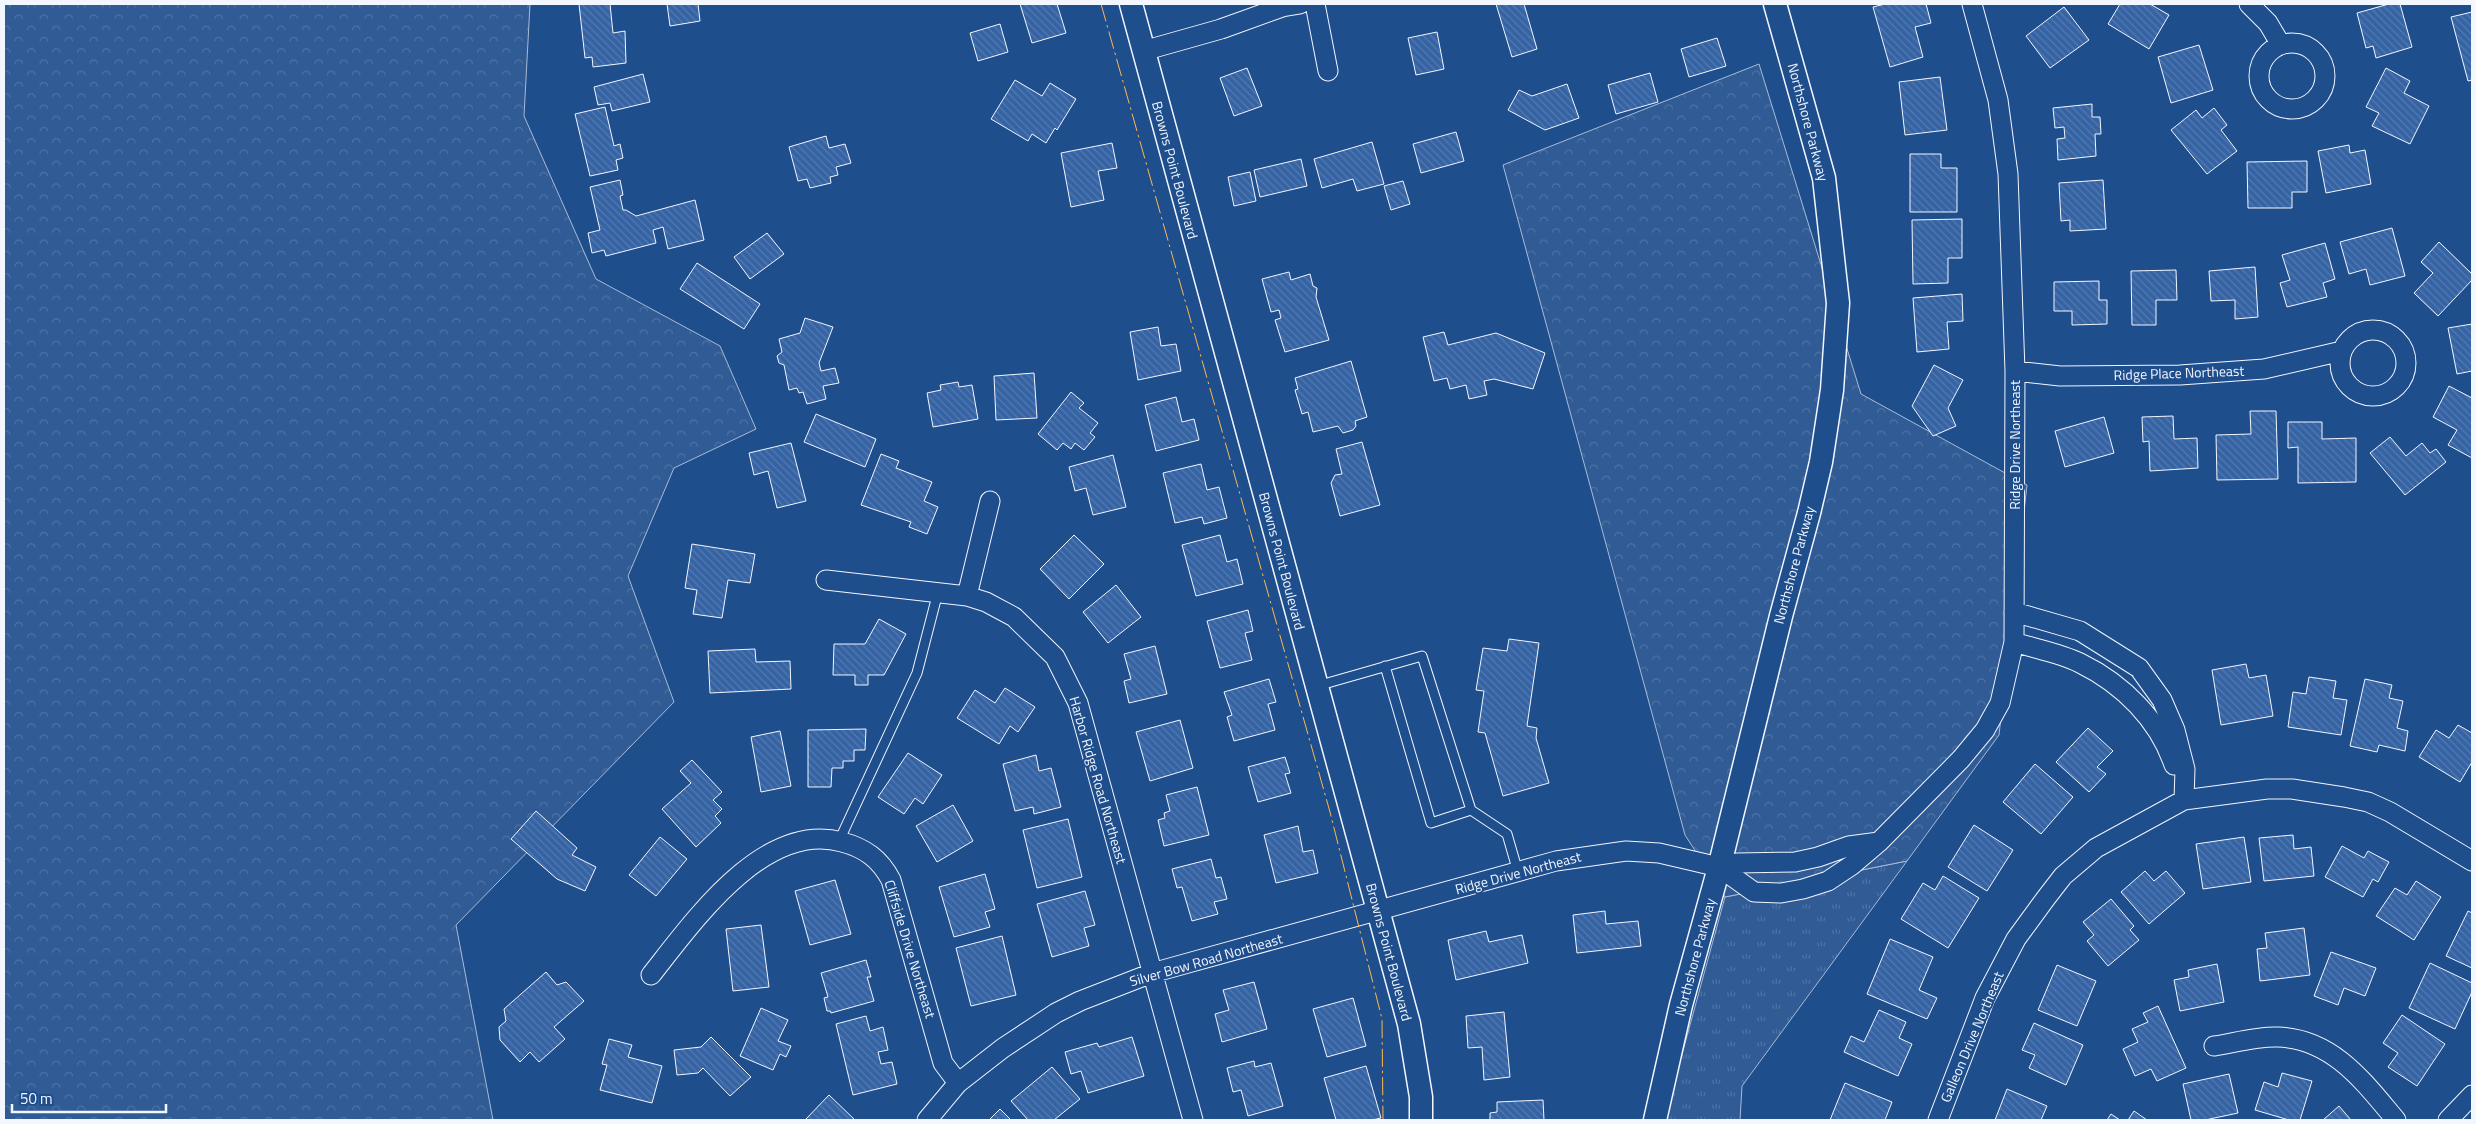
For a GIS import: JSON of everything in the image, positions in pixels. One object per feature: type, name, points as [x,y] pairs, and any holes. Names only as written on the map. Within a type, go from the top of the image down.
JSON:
[{"type":"street","name":"Browns Point Boulevard","points":[[1130,4],[1409,1024],[1421,1097],[1421,1120]]},
{"type":"street","points":[[1143,51],[1221,29],[1282,7],[1300,4]]},
{"type":"street","points":[[1315,4],[1328,71]]},
{"type":"street","name":"Northshore Parkway","points":[[1655,1120],[1682,1005],[1719,867],[1821,462],[1832,390],[1838,313],[1824,178],[1775,4]]},
{"type":"street","name":"Ridge Drive Northeast","points":[[1378,912],[1564,860],[1626,851],[1659,853],[1719,867],[1754,892],[1781,893],[1803,889],[1828,881],[1852,866],[1879,842],[1961,759],[1985,730],[2000,704],[2014,642],[2015,371],[2008,174],[1998,100],[1972,4]]},
{"type":"street","points":[[2249,4],[2268,22],[2280,45]]},
{"type":"street","name":"Ridge Place Northeast","points":[[2015,371],[2060,376],[2180,376],[2264,369],[2342,351]]},
{"type":"street","points":[[967,596],[990,501]]},
{"type":"street","name":"Harbor Ridge Road Northeast","points":[[826,580],[967,596],[1014,616],[1055,657],[1078,702],[1193,1120]]},
{"type":"street","points":[[2014,612],[2080,631],[2139,668],[2162,700],[2175,730],[2185,769],[2184,800]]},
{"type":"street","points":[[2014,642],[2079,663],[2108,679],[2141,708],[2168,747],[2184,800]]},
{"type":"street","points":[[2184,800],[2267,789],[2292,789],[2368,802],[2390,812],[2472,861]]},
{"type":"street","name":"Galleon Drive Northeast","points":[[1938,1120],[1985,998],[2016,939],[2046,898],[2063,876],[2096,848],[2184,800]]},
{"type":"street","name":"Cliffside Drive Northeast","points":[[651,975],[707,906],[754,862],[770,852],[815,837],[839,841],[864,850],[874,857],[883,866],[891,880],[943,1063],[958,1083]]},
{"type":"street","name":"Ridge Drive Northeast","points":[[1719,867],[1737,863],[1795,862],[1818,857],[1849,846],[1879,842]]},
{"type":"street","name":"Silver Bow Road Northeast","points":[[926,1120],[958,1083],[1003,1048],[1056,1013],[1080,1001],[1152,973],[1378,912]]},
{"type":"street","points":[[2214,1046],[2276,1037],[2311,1043],[2341,1060],[2396,1120]]},
{"type":"street","points":[[2448,1120],[2472,1095]]},
{"type":"lane","points":[[839,841],[917,674],[938,592]]},
{"type":"lane","points":[[1316,686],[1422,656],[1471,810],[1508,834],[1518,872]]},
{"type":"lane","points":[[1385,666],[1432,823],[1471,810]]},
{"type":"green space","points":[[4,4],[530,4],[524,116],[596,279],[720,346],[756,429],[674,468],[628,576],[674,702],[456,925],[493,1120],[4,1120]]},
{"type":"green space","points":[[1759,64],[1861,394],[2027,485],[1999,735],[1907,861],[1725,897],[1685,835],[1503,165]]},
{"type":"green space","points":[[1907,861],[1742,1086],[1740,1120],[1664,1120],[1725,897]]},
{"type":"building","points":[[579,4],[610,4],[613,33],[625,31],[626,63],[593,67],[592,57],[585,58]]},
{"type":"building","points":[[667,4],[698,4],[700,21],[670,26]]},
{"type":"building","points":[[1020,4],[1057,4],[1066,33],[1032,43]]},
{"type":"building","points":[[1496,4],[1524,4],[1537,49],[1512,57]]},
{"type":"building","points":[[1885,4],[1926,4],[1931,23],[1915,27],[1923,57],[1890,67],[1873,7]]},
{"type":"building","points":[[2120,4],[2150,4],[2169,15],[2149,49],[2108,24]]},
{"type":"building","points":[[2389,4],[2400,4],[2412,47],[2376,58],[2373,46],[2366,48],[2357,13]]},
{"type":"building","points":[[2064,7],[2089,40],[2050,68],[2026,36]]},
{"type":"building","points":[[2472,12],[2472,80],[2468,81],[2451,17]]},
{"type":"building","points":[[1000,24],[1008,52],[978,61],[970,33]]},
{"type":"building","points":[[1437,32],[1444,69],[1416,75],[1408,38]]},
{"type":"building","points":[[1717,38],[1726,66],[1689,77],[1681,49]]},
{"type":"building","points":[[2199,45],[2213,90],[2171,103],[2158,57]]},
{"type":"building","points":[[1247,68],[1262,106],[1234,116],[1220,78]]},
{"type":"building","points":[[2386,68],[2410,81],[2404,93],[2429,106],[2410,144],[2372,126],[2379,113],[2366,107]]},
{"type":"building","points":[[1650,73],[1658,102],[1616,114],[1608,85]]},
{"type":"building","points":[[643,74],[650,102],[612,111],[610,103],[598,105],[594,87]]},
{"type":"building","points":[[1940,77],[1947,130],[1905,135],[1899,82]]},
{"type":"building","points":[[1015,80],[1042,96],[1050,83],[1076,99],[1057,130],[1055,128],[1046,143],[1032,134],[1028,141],[991,119]]},
{"type":"building","points":[[1567,84],[1579,118],[1545,130],[1508,110],[1519,90],[1532,96]]},
{"type":"building","points":[[2092,104],[2092,117],[2100,117],[2101,134],[2095,134],[2096,156],[2058,160],[2057,139],[2065,138],[2064,127],[2055,128],[2053,108]]},
{"type":"building","points":[[605,107],[614,146],[620,144],[623,158],[616,160],[618,170],[590,176],[575,114]]},
{"type":"building","points":[[2214,108],[2227,125],[2221,130],[2237,151],[2207,174],[2171,130],[2196,110],[2202,118]]},
{"type":"building","points":[[1456,132],[1464,161],[1421,173],[1413,144]]},
{"type":"building","points":[[826,136],[829,148],[845,144],[851,163],[836,167],[838,175],[830,177],[831,183],[810,188],[807,179],[798,181],[789,147]]},
{"type":"building","points":[[1372,142],[1384,184],[1357,191],[1353,179],[1322,188],[1314,159]]},
{"type":"building","points":[[1112,143],[1117,168],[1098,171],[1104,200],[1071,207],[1061,153]]},
{"type":"building","points":[[2349,145],[2350,153],[2365,150],[2371,184],[2326,193],[2318,151]]},
{"type":"building","points":[[1910,154],[1941,154],[1941,168],[1957,168],[1957,212],[1910,212]]},
{"type":"building","points":[[1301,159],[1307,186],[1260,197],[1254,170]]},
{"type":"building","points":[[2307,161],[2307,192],[2292,192],[2292,208],[2248,208],[2247,162]]},
{"type":"building","points":[[1250,172],[1256,201],[1234,206],[1228,177]]},
{"type":"building","points":[[620,180],[623,195],[620,196],[623,210],[636,216],[695,200],[704,240],[668,249],[663,227],[653,230],[656,243],[606,256],[604,250],[592,253],[588,233],[600,230],[590,187]]},
{"type":"building","points":[[2103,180],[2106,229],[2070,231],[2070,220],[2061,221],[2059,183]]},
{"type":"building","points":[[1403,181],[1410,204],[1391,210],[1384,186]]},
{"type":"building","points":[[1962,219],[1962,258],[1948,258],[1948,283],[1913,284],[1912,220]]},
{"type":"building","points":[[2392,228],[2405,276],[2370,285],[2366,269],[2349,274],[2340,242]]},
{"type":"building","points":[[767,233],[784,254],[750,279],[734,257]]},
{"type":"building","points":[[2439,242],[2472,274],[2472,280],[2438,316],[2414,293],[2433,273],[2421,262]]},
{"type":"building","points":[[2325,243],[2335,279],[2323,283],[2327,297],[2287,307],[2280,283],[2290,280],[2282,255]]},
{"type":"building","points":[[697,263],[760,304],[744,329],[680,289]]},
{"type":"building","points":[[2255,267],[2258,317],[2235,319],[2235,300],[2211,301],[2209,271]]},
{"type":"building","points":[[2176,270],[2177,300],[2156,300],[2156,325],[2132,325],[2131,271]]},
{"type":"building","points":[[1289,272],[1291,280],[1310,274],[1313,286],[1317,288],[1316,297],[1329,340],[1285,352],[1275,320],[1281,318],[1279,310],[1271,312],[1262,279]]},
{"type":"building","points":[[2099,281],[2099,300],[2107,300],[2107,324],[2072,325],[2072,311],[2054,311],[2054,282]]},
{"type":"building","points":[[1962,294],[1963,321],[1947,322],[1949,349],[1917,352],[1913,298]]},
{"type":"building","points":[[805,318],[833,327],[819,363],[821,371],[835,368],[839,383],[823,386],[826,399],[807,404],[803,392],[799,393],[797,388],[789,390],[784,365],[779,363],[777,356],[782,352],[779,339],[800,333]]},
{"type":"building","points":[[2472,324],[2472,371],[2457,374],[2448,328]]},
{"type":"building","points":[[1158,327],[1161,346],[1176,344],[1181,371],[1138,380],[1130,332]]},
{"type":"building","points":[[1444,332],[1448,345],[1496,333],[1545,353],[1533,389],[1494,379],[1484,381],[1487,395],[1469,399],[1466,385],[1450,389],[1447,378],[1434,381],[1423,337]]},
{"type":"building","points":[[1351,361],[1367,417],[1355,421],[1356,426],[1353,430],[1343,433],[1338,426],[1313,432],[1308,412],[1302,414],[1295,390],[1298,389],[1295,378]]},
{"type":"building","points":[[1934,365],[1963,380],[1948,408],[1956,426],[1933,436],[1912,406]]},
{"type":"building","points":[[1034,373],[1037,418],[996,420],[994,376]]},
{"type":"building","points":[[958,382],[959,387],[972,385],[978,419],[933,427],[927,393],[941,390],[940,385]]},
{"type":"building","points":[[2449,386],[2472,398],[2472,458],[2448,445],[2457,430],[2433,417]]},
{"type":"building","points":[[1071,392],[1084,403],[1079,408],[1098,423],[1090,433],[1095,437],[1084,450],[1075,443],[1071,449],[1063,443],[1057,450],[1038,434]]},
{"type":"building","points":[[1176,397],[1182,422],[1194,419],[1199,440],[1156,451],[1145,405]]},
{"type":"building","points":[[2250,411],[2276,411],[2278,479],[2217,480],[2216,435],[2251,434]]},
{"type":"building","points":[[816,414],[876,439],[865,467],[804,442]]},
{"type":"building","points":[[2173,416],[2174,439],[2197,438],[2198,468],[2150,471],[2149,441],[2143,442],[2142,417]]},
{"type":"building","points":[[2104,417],[2114,453],[2065,467],[2055,431]]},
{"type":"building","points":[[2288,422],[2322,422],[2322,439],[2356,438],[2356,482],[2298,483],[2298,447],[2288,448]]},
{"type":"building","points":[[2390,437],[2406,456],[2422,443],[2430,453],[2436,449],[2446,462],[2405,495],[2370,453]]},
{"type":"building","points":[[1362,442],[1380,505],[1340,516],[1331,483],[1335,475],[1342,474],[1336,449]]},
{"type":"building","points":[[791,443],[806,501],[777,508],[768,471],[754,475],[749,453]]},
{"type":"building","points":[[881,454],[899,461],[896,468],[932,482],[924,501],[938,507],[927,534],[909,527],[911,522],[861,505]]},
{"type":"building","points":[[1113,455],[1126,507],[1093,515],[1086,488],[1075,491],[1069,467]]},
{"type":"building","points":[[1201,464],[1207,490],[1219,487],[1227,518],[1204,524],[1202,517],[1175,523],[1163,473]]},
{"type":"building","points":[[1074,535],[1104,564],[1069,599],[1040,569]]},
{"type":"building","points":[[1220,535],[1227,562],[1237,559],[1243,584],[1196,596],[1182,545]]},
{"type":"building","points":[[692,544],[755,554],[750,583],[728,580],[722,618],[693,614],[697,590],[685,588]]},
{"type":"building","points":[[1116,585],[1141,617],[1108,643],[1083,612]]},
{"type":"building","points":[[1248,610],[1253,631],[1245,633],[1252,660],[1220,668],[1207,621]]},
{"type":"building","points":[[879,619],[906,634],[884,675],[868,675],[868,685],[855,685],[855,675],[833,675],[834,644],[865,644]]},
{"type":"building","points":[[1509,639],[1539,643],[1527,726],[1537,728],[1536,738],[1549,783],[1503,796],[1485,733],[1478,732],[1484,691],[1476,690],[1483,648],[1507,651]]},
{"type":"building","points":[[1155,646],[1167,694],[1129,703],[1124,681],[1131,679],[1124,654]]},
{"type":"building","points":[[755,649],[756,662],[790,661],[791,689],[710,693],[708,651]]},
{"type":"building","points":[[2246,664],[2249,678],[2266,675],[2273,716],[2221,725],[2212,670]]},
{"type":"building","points":[[2309,677],[2336,681],[2333,698],[2347,700],[2341,735],[2288,727],[2293,692],[2306,694]]},
{"type":"building","points":[[1269,679],[1276,702],[1268,704],[1275,730],[1234,741],[1227,717],[1232,715],[1224,692]]},
{"type":"building","points":[[2365,679],[2392,685],[2389,698],[2403,701],[2397,728],[2408,731],[2405,751],[2379,745],[2377,752],[2350,746]]},
{"type":"building","points":[[1005,688],[1035,707],[1018,732],[1010,726],[999,744],[957,718],[975,690],[995,703]]},
{"type":"building","points":[[1180,720],[1193,768],[1150,781],[1136,732]]},
{"type":"building","points":[[2458,725],[2472,733],[2472,762],[2460,782],[2419,757],[2436,730],[2449,738]]},
{"type":"building","points":[[2088,728],[2113,751],[2097,767],[2106,774],[2089,792],[2056,762]]},
{"type":"building","points":[[866,729],[865,750],[854,750],[854,761],[843,761],[843,768],[832,768],[831,787],[808,787],[808,730]]},
{"type":"building","points":[[780,731],[791,786],[761,792],[751,737]]},
{"type":"building","points":[[908,753],[942,775],[923,804],[915,798],[904,814],[878,797]]},
{"type":"building","points":[[1036,755],[1039,771],[1051,768],[1061,807],[1034,814],[1033,807],[1015,811],[1003,764]]},
{"type":"building","points":[[1285,757],[1290,773],[1285,774],[1291,793],[1258,802],[1248,767]]},
{"type":"building","points":[[692,760],[722,792],[713,800],[722,809],[715,816],[721,823],[696,847],[662,809],[691,783],[680,771]]},
{"type":"building","points":[[2035,764],[2073,797],[2041,834],[2003,802]]},
{"type":"building","points":[[1197,787],[1209,835],[1164,846],[1158,820],[1165,818],[1164,813],[1170,811],[1166,795]]},
{"type":"building","points":[[953,805],[973,841],[937,862],[916,826]]},
{"type":"building","points":[[536,811],[577,848],[572,855],[596,867],[585,891],[557,879],[511,839]]},
{"type":"building","points":[[1068,819],[1082,877],[1037,888],[1023,830]]},
{"type":"building","points":[[1974,825],[2013,850],[1987,891],[1948,867]]},
{"type":"building","points":[[1298,826],[1303,852],[1313,850],[1318,873],[1276,883],[1264,835]]},
{"type":"building","points":[[2293,835],[2294,849],[2311,847],[2314,876],[2264,881],[2259,838]]},
{"type":"building","points":[[660,837],[687,859],[656,896],[629,875]]},
{"type":"building","points":[[2244,837],[2251,882],[2203,889],[2196,844]]},
{"type":"building","points":[[2342,846],[2364,858],[2368,851],[2389,862],[2378,882],[2373,879],[2363,897],[2325,877]]},
{"type":"building","points":[[1211,859],[1216,878],[1221,877],[1227,899],[1214,902],[1218,914],[1192,921],[1182,887],[1177,888],[1172,869]]},
{"type":"building","points":[[2145,871],[2154,881],[2166,871],[2185,893],[2149,924],[2121,892]]},
{"type":"building","points":[[985,874],[995,909],[985,912],[990,927],[954,937],[939,887]]},
{"type":"building","points":[[1943,876],[1979,898],[1948,948],[1901,919],[1923,883],[1935,890]]},
{"type":"building","points":[[835,880],[851,934],[810,945],[795,891]]},
{"type":"building","points":[[2416,881],[2441,897],[2414,940],[2376,916],[2395,888],[2407,895]]},
{"type":"building","points":[[1085,891],[1095,925],[1084,928],[1089,946],[1052,957],[1037,904]]},
{"type":"building","points":[[2111,899],[2134,926],[2130,930],[2139,940],[2108,966],[2087,941],[2094,935],[2083,922]]},
{"type":"building","points":[[1605,911],[1606,924],[1638,921],[1641,946],[1577,953],[1573,915]]},
{"type":"building","points":[[2468,911],[2472,913],[2472,968],[2446,956]]},
{"type":"building","points":[[761,925],[769,987],[733,991],[726,929]]},
{"type":"building","points":[[2304,928],[2310,975],[2260,981],[2257,949],[2267,948],[2265,933]]},
{"type":"building","points":[[1486,931],[1489,942],[1522,935],[1528,963],[1456,980],[1448,940]]},
{"type":"building","points":[[1002,936],[1016,995],[971,1006],[956,948]]},
{"type":"building","points":[[1890,939],[1933,957],[1919,990],[1937,998],[1927,1019],[1867,994]]},
{"type":"building","points":[[2331,952],[2376,968],[2365,996],[2344,988],[2338,1005],[2314,996]]},
{"type":"building","points":[[866,960],[871,977],[867,977],[874,1001],[831,1013],[827,1011],[824,998],[828,997],[821,973]]},
{"type":"building","points":[[2430,963],[2472,983],[2472,992],[2455,1029],[2409,1008]]},
{"type":"building","points":[[2217,964],[2224,1002],[2180,1011],[2174,980],[2189,977],[2188,970]]},
{"type":"building","points":[[2057,965],[2096,981],[2077,1026],[2038,1010]]},
{"type":"building","points":[[546,972],[557,985],[566,982],[584,1001],[554,1027],[565,1039],[539,1062],[530,1052],[520,1062],[500,1040],[499,1027],[506,1021],[504,1009]]},
{"type":"building","points":[[1254,982],[1267,1029],[1222,1042],[1215,1014],[1229,1010],[1223,990]]},
{"type":"building","points":[[1353,998],[1366,1046],[1327,1057],[1313,1009]]},
{"type":"building","points":[[2158,1006],[2186,1068],[2157,1081],[2151,1069],[2135,1076],[2123,1049],[2138,1042],[2132,1029],[2148,1022],[2143,1013]]},
{"type":"building","points":[[761,1008],[788,1020],[778,1041],[791,1046],[786,1057],[780,1054],[773,1070],[740,1056]]},
{"type":"building","points":[[1879,1010],[1906,1022],[1899,1038],[1912,1044],[1898,1076],[1844,1052],[1851,1036],[1864,1042]]},
{"type":"building","points":[[1504,1012],[1510,1077],[1484,1080],[1482,1047],[1468,1048],[1466,1016]]},
{"type":"building","points":[[2402,1015],[2445,1044],[2417,1086],[2388,1067],[2398,1053],[2383,1043]]},
{"type":"building","points":[[866,1016],[870,1031],[883,1027],[888,1050],[878,1052],[881,1064],[892,1062],[897,1084],[853,1095],[836,1024]]},
{"type":"building","points":[[2034,1023],[2083,1045],[2066,1085],[2029,1068],[2035,1055],[2022,1050]]},
{"type":"building","points":[[711,1037],[751,1077],[730,1096],[703,1068],[698,1073],[677,1075],[674,1050],[701,1047]]},
{"type":"building","points":[[1132,1037],[1144,1076],[1088,1093],[1081,1071],[1071,1074],[1065,1052],[1097,1043],[1099,1047]]},
{"type":"building","points":[[609,1039],[632,1045],[628,1057],[662,1066],[652,1103],[600,1090],[607,1065],[602,1064]]},
{"type":"building","points":[[1254,1061],[1255,1067],[1271,1063],[1283,1106],[1248,1116],[1241,1090],[1233,1092],[1227,1068]]},
{"type":"building","points":[[1366,1066],[1381,1118],[1372,1120],[1336,1120],[1324,1078]]},
{"type":"building","points":[[1052,1067],[1080,1099],[1054,1120],[1028,1120],[1011,1101]]},
{"type":"building","points":[[2282,1073],[2312,1081],[2300,1120],[2289,1120],[2255,1110],[2264,1082],[2278,1087]]},
{"type":"building","points":[[2229,1074],[2238,1113],[2205,1120],[2191,1120],[2183,1084]]},
{"type":"building","points":[[1845,1083],[1892,1102],[1885,1120],[1830,1120]]},
{"type":"building","points":[[2007,1089],[2047,1106],[2041,1120],[1995,1120]]},
{"type":"building","points":[[829,1095],[855,1120],[805,1120]]},
{"type":"building","points":[[1543,1100],[1544,1120],[1490,1120],[1490,1113],[1497,1112],[1497,1102]]},
{"type":"building","points":[[2339,1106],[2351,1120],[2323,1120]]},
{"type":"building","points":[[1000,1109],[1011,1120],[989,1120]]},
{"type":"building","points":[[2134,1111],[2147,1120],[2128,1120]]},
{"type":"building","points":[[2111,1114],[2120,1120],[2107,1120]]},
{"type":"power","points":[[1101,4],[1330,812],[1382,1019],[1383,1120]]}]
